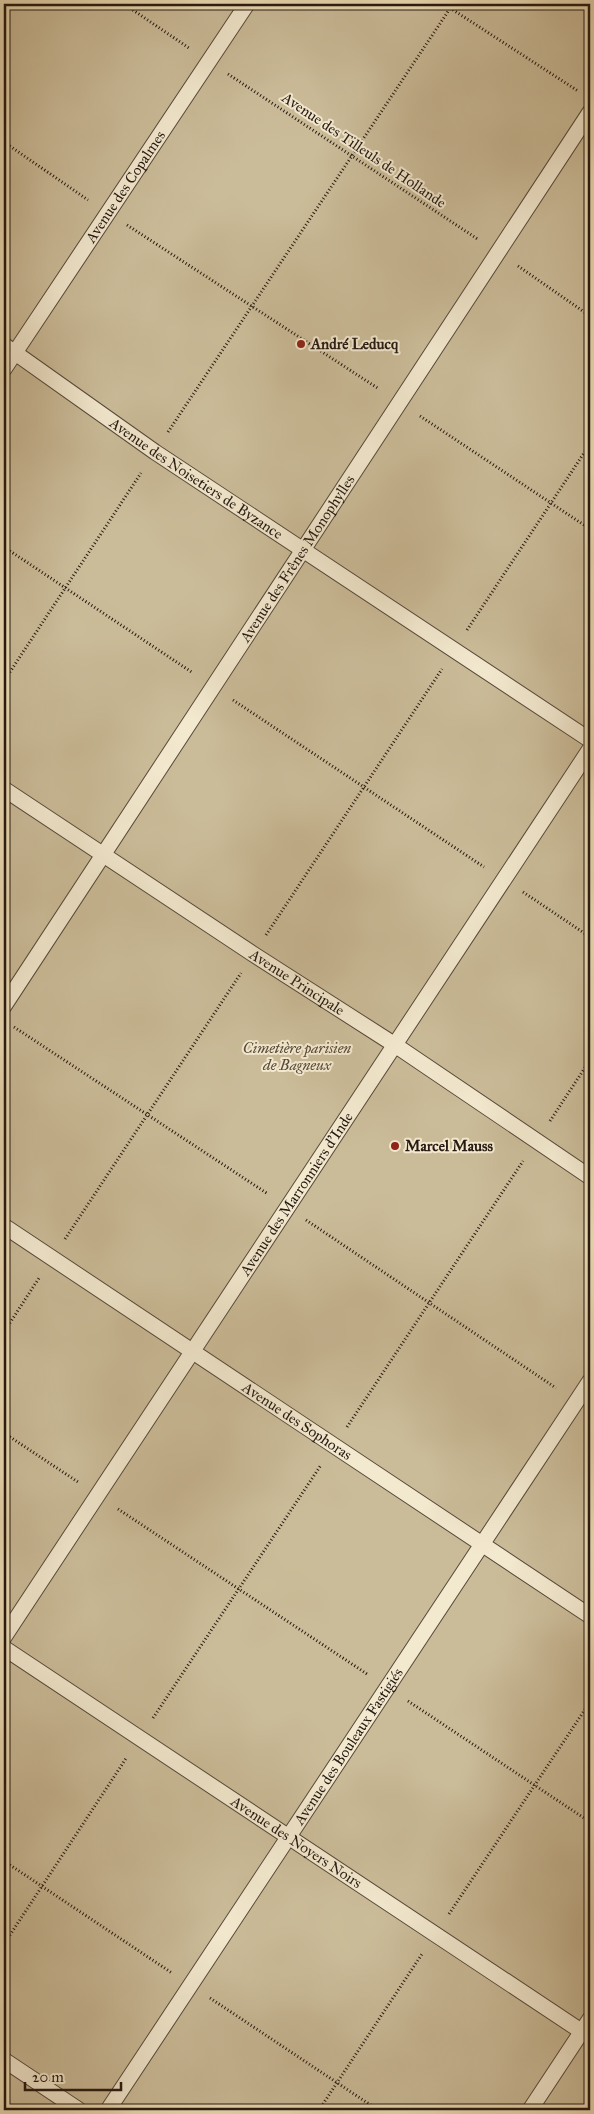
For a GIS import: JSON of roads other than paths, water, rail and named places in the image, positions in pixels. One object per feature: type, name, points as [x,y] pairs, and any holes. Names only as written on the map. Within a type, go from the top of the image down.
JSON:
[{"type":"lane","name":"Avenue des Copalmes","points":[[4,369],[9,348],[108,213],[247,4]]},
{"type":"lane","name":"Avenue des Frênes Monophylles","points":[[4,1006],[590,112]]},
{"type":"lane","name":"Avenue des Noisetiers de Byzance","points":[[9,348],[155,452],[590,740]]},
{"type":"lane","name":"Avenue des Marronniers d'Inde","points":[[4,1637],[590,749]]},
{"type":"lane","name":"Avenue Principale","points":[[4,789],[253,954],[395,1045],[590,1177]]},
{"type":"lane","name":"Avenue des Sophoras","points":[[4,1226],[590,1616]]},
{"type":"lane","name":"Avenue des Bouleaux Fastigiés","points":[[108,2110],[590,1381]]},
{"type":"lane","name":"Avenue des Noyers Noirs","points":[[4,1648],[436,1934],[588,2029]]},
{"type":"lane","points":[[530,2110],[588,2029]]},
{"type":"lane","points":[[4,2060],[79,2110]]},
{"type":"place","name":"André Leducq","points":[[301,344]]},
{"type":"place","name":"Marcel Mauss","points":[[395,1146]]},
{"type":"park label","name":"Cimetière parisien de Bagneux","points":[[297,1056]]}]
